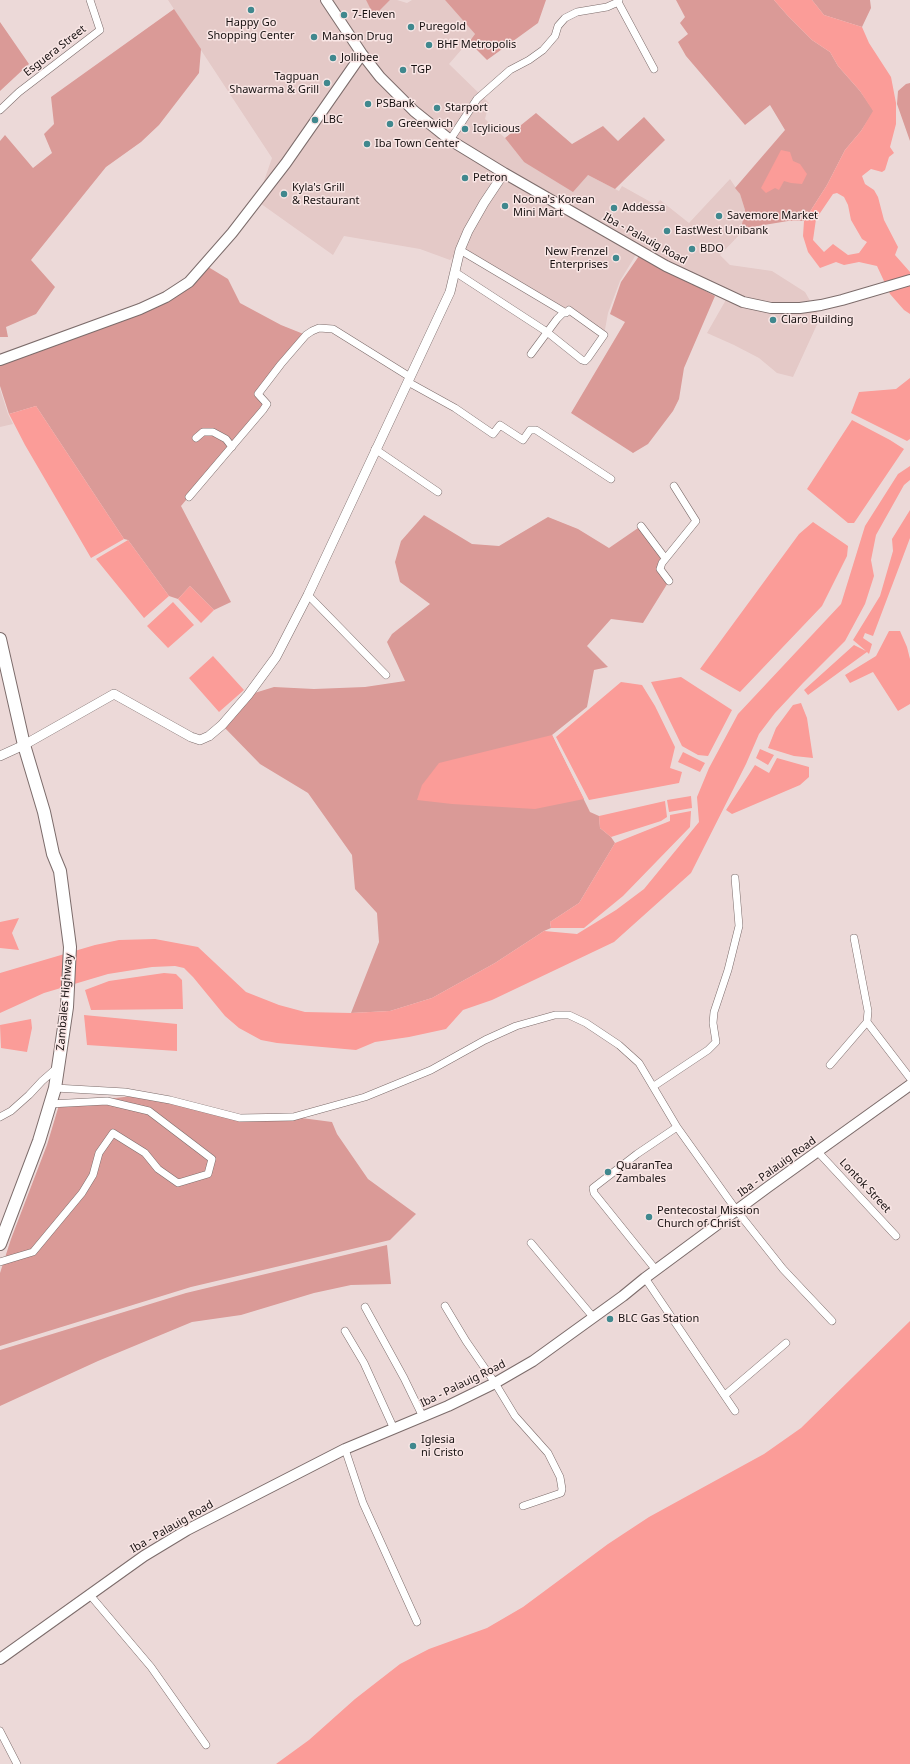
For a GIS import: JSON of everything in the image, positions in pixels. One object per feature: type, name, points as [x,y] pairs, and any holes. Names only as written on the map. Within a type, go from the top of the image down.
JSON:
[{"type":"main road","name":"Iba - Palauig Road","points":[[326,0],[362,54],[387,84],[450,140],[504,173],[666,266],[743,302],[770,308],[800,308],[842,300],[910,280]]},
{"type":"main road","points":[[0,360],[140,309],[166,297],[189,282],[232,234],[286,163],[362,54]]},
{"type":"main road","name":"Zambales Highway","points":[[0,639],[24,745],[44,812],[53,854],[60,871],[70,947],[68,990],[55,1088],[49,1104],[39,1142],[0,1244]]},
{"type":"main road","name":"Iba - Palauig Road","points":[[0,1659],[144,1556],[187,1530],[345,1449],[423,1417],[496,1383],[533,1361],[623,1296],[768,1186],[818,1152],[910,1085]]},
{"type":"street","name":"Esguera Street","points":[[0,110],[20,92],[100,30],[90,0]]},
{"type":"street","points":[[450,140],[477,99],[510,70],[529,60],[543,50],[555,36],[558,26],[565,18],[577,12],[598,9],[619,1],[654,69]]},
{"type":"street","points":[[0,756],[24,745],[114,694],[191,737],[200,740],[209,736],[222,725],[248,695],[276,657],[308,595],[375,449],[450,292],[460,250],[484,202],[504,173]]},
{"type":"street","points":[[460,250],[564,312]]},
{"type":"street","points":[[455,272],[547,332],[582,360],[585,361],[588,358],[604,335],[569,310],[564,312],[547,332],[531,354]]},
{"type":"street","points":[[189,498],[267,404],[258,394],[306,335],[319,328],[333,329],[493,434],[500,426],[523,440],[530,430],[536,430],[611,479]]},
{"type":"street","points":[[196,438],[203,432],[213,432],[226,439],[232,447]]},
{"type":"street","points":[[375,449],[438,492]]},
{"type":"street","points":[[670,581],[660,569],[665,558],[696,521],[674,486]]},
{"type":"street","points":[[641,526],[665,558]]},
{"type":"street","points":[[308,595],[386,675]]},
{"type":"street","points":[[654,1086],[708,1050],[716,1042],[713,1023],[714,1012],[728,970],[739,926],[735,878]]},
{"type":"street","points":[[830,1065],[867,1022],[868,1012],[854,938]]},
{"type":"street","points":[[55,1088],[125,1092],[170,1100],[240,1118],[293,1117],[365,1097],[431,1070],[485,1040],[516,1026],[555,1015],[569,1015],[586,1023],[619,1045],[639,1063],[677,1127],[736,1211],[783,1269],[832,1321]]},
{"type":"street","points":[[867,1022],[910,1078]]},
{"type":"street","points":[[0,1117],[23,1100],[58,1067]]},
{"type":"street","points":[[0,1262],[32,1252],[82,1193],[93,1175],[99,1153],[112,1133],[144,1153],[158,1170],[178,1183],[208,1174],[212,1159],[149,1111],[107,1101],[49,1104]]},
{"type":"street","points":[[656,1270],[594,1193],[593,1188],[637,1154],[677,1127]]},
{"type":"street","name":"Lontok Street","points":[[818,1152],[896,1236]]},
{"type":"street","points":[[531,1243],[593,1317]]},
{"type":"street","points":[[645,1278],[735,1411]]},
{"type":"street","points":[[445,1306],[466,1341],[496,1383],[515,1416],[548,1453],[560,1477],[562,1489],[561,1493],[523,1506]]},
{"type":"street","points":[[365,1307],[404,1378],[423,1417]]},
{"type":"street","points":[[345,1331],[364,1363],[394,1429]]},
{"type":"street","points":[[725,1395],[786,1343]]},
{"type":"street","points":[[345,1449],[363,1503],[417,1622]]},
{"type":"street","points":[[90,1595],[151,1668],[206,1745]]},
{"type":"street","points":[[0,1731],[16,1764]]},
{"type":"shaded area","points":[[168,0],[366,0],[374,15],[390,0],[397,0],[407,3],[412,0],[445,0],[475,34],[449,64],[489,103],[485,119],[505,138],[524,162],[588,175],[619,191],[622,186],[656,205],[660,200],[689,223],[730,179],[740,194],[745,210],[742,224],[729,238],[741,226],[744,230],[720,255],[730,265],[772,271],[805,292],[820,318],[793,377],[777,373],[759,358],[707,333],[727,298],[637,253],[620,281],[608,313],[604,335],[569,310],[460,250],[450,260],[420,249],[344,236],[333,255],[257,201],[272,158]]},
{"type":"shaded area","points":[[366,0],[390,0],[374,16]]},
{"type":"shaded area","points":[[445,0],[546,0],[538,23],[487,60],[469,42],[475,34]]},
{"type":"shaded area","points":[[676,0],[774,0],[812,40],[830,52],[838,66],[860,91],[874,111],[861,131],[845,150],[827,185],[804,221],[788,221],[746,228],[742,224],[745,210],[740,194],[735,188],[785,130],[770,105],[745,125],[686,56],[678,42],[688,34],[680,23],[685,17]]},
{"type":"shaded area","points":[[774,0],[812,0],[824,15],[862,27],[869,43],[891,77],[896,103],[896,124],[890,147],[894,153],[889,157],[885,170],[882,172],[871,169],[862,176],[865,184],[874,190],[878,197],[884,220],[898,247],[895,255],[910,272],[910,314],[904,310],[890,294],[877,266],[859,262],[844,265],[836,262],[820,268],[808,252],[803,236],[804,221],[827,185],[845,150],[861,131],[873,111],[860,91],[838,66],[830,52],[812,40]],"holes":[[[837,193],[844,197],[848,205],[851,220],[862,239],[867,242],[859,253],[848,255],[833,244],[824,252],[813,240],[816,219],[833,194]]]},
{"type":"shaded area","points":[[812,0],[870,0],[871,8],[862,27],[824,15]]},
{"type":"shaded area","points":[[174,9],[201,49],[199,73],[159,125],[141,142],[106,167],[31,260],[55,287],[36,314],[6,327],[8,337],[0,337],[0,141],[5,135],[33,168],[52,153],[44,134],[54,124],[51,97]]},
{"type":"shaded area","points":[[0,22],[29,64],[0,91]]},
{"type":"shaded area","points":[[910,83],[910,141],[897,104],[898,91],[906,84]]},
{"type":"shaded area","points":[[536,113],[572,144],[603,126],[618,141],[644,117],[665,140],[615,189],[588,175],[573,192],[524,162],[505,138]]},
{"type":"shaded area","points":[[781,150],[790,152],[793,161],[800,164],[807,174],[802,184],[784,181],[779,190],[775,188],[766,193],[761,188]]},
{"type":"shaded area","points":[[639,256],[715,296],[684,368],[679,399],[673,411],[648,444],[633,453],[571,413],[625,322],[610,314],[621,282]]},
{"type":"shaded area","points":[[205,265],[228,279],[240,303],[281,325],[306,335],[258,394],[267,404],[181,506],[231,602],[214,610],[190,586],[178,599],[169,596],[128,540],[124,539],[36,406],[9,414],[0,386],[0,360],[166,297]]},
{"type":"shaded area","points":[[910,378],[910,439],[907,441],[851,413],[859,392],[896,389]]},
{"type":"shaded area","points":[[0,389],[8,414],[13,424],[0,427]]},
{"type":"shaded area","points":[[36,406],[124,539],[91,558],[25,445],[9,414]]},
{"type":"shaded area","points":[[852,420],[904,449],[854,523],[848,523],[807,489]]},
{"type":"shaded area","points":[[910,466],[910,480],[904,485],[876,535],[871,560],[874,576],[865,604],[845,641],[775,713],[759,734],[746,764],[691,873],[614,942],[492,1000],[463,1010],[446,1029],[409,1037],[375,1042],[356,1050],[277,1043],[261,1040],[239,1028],[225,1016],[184,968],[175,966],[152,967],[108,974],[44,993],[0,1013],[0,973],[95,945],[119,940],[155,939],[198,947],[246,992],[279,1005],[305,1012],[351,1013],[390,1011],[432,998],[495,963],[544,931],[577,934],[616,910],[644,889],[699,822],[697,797],[709,768],[738,714],[841,604],[865,526],[898,474]]},
{"type":"shaded area","points":[[910,510],[910,538],[873,636],[865,633],[863,638],[872,644],[869,654],[867,652],[808,695],[804,690],[854,645],[866,651],[853,640],[880,596],[893,551],[892,539]]},
{"type":"shaded area","points":[[424,515],[472,544],[499,546],[548,517],[578,529],[609,548],[641,526],[665,558],[660,569],[669,581],[643,623],[611,619],[587,646],[608,667],[594,670],[587,707],[552,735],[590,812],[599,816],[600,828],[611,837],[615,843],[579,903],[550,922],[551,928],[495,963],[432,998],[390,1011],[351,1013],[379,942],[377,913],[355,889],[352,855],[308,793],[260,764],[222,725],[248,695],[274,687],[314,689],[365,687],[405,681],[387,642],[392,634],[430,604],[400,582],[395,562],[401,541]]},
{"type":"shaded area","points":[[813,522],[848,546],[847,556],[822,606],[740,692],[700,669],[799,534]]},
{"type":"shaded area","points":[[128,540],[169,596],[144,618],[96,559]]},
{"type":"shaded area","points":[[190,586],[214,610],[201,623],[178,599]]},
{"type":"shaded area","points":[[173,602],[194,625],[168,648],[147,626]]},
{"type":"shaded area","points":[[889,631],[900,631],[907,647],[910,659],[910,704],[898,711],[873,672],[850,683],[845,675],[876,656]]},
{"type":"shaded area","points":[[213,656],[244,690],[219,712],[189,678]]},
{"type":"shaded area","points":[[681,677],[732,710],[708,756],[698,755],[682,746],[651,682]]},
{"type":"shaded area","points":[[621,682],[642,685],[655,706],[675,747],[670,768],[682,772],[679,783],[589,800],[556,737]]},
{"type":"shaded area","points":[[801,703],[807,718],[813,758],[794,756],[768,748],[776,728],[793,705]]},
{"type":"shaded area","points":[[552,735],[584,799],[535,809],[452,804],[417,800],[422,785],[439,763]]},
{"type":"shaded area","points":[[760,749],[774,755],[768,765],[756,758]]},
{"type":"shaded area","points":[[683,752],[705,763],[700,772],[678,762]]},
{"type":"shaded area","points":[[777,758],[809,767],[809,777],[800,785],[732,814],[726,810],[755,765],[769,773]]},
{"type":"shaded area","points":[[691,796],[692,808],[669,812],[667,800]]},
{"type":"shaded area","points":[[665,801],[667,817],[661,821],[611,837],[600,828],[599,816]]},
{"type":"shaded area","points":[[691,811],[690,827],[623,896],[584,928],[551,928],[550,922],[579,903],[615,843],[670,821],[670,815]]},
{"type":"shaded area","points":[[19,918],[12,933],[19,950],[0,948],[0,922]]},
{"type":"shaded area","points":[[164,973],[176,974],[182,980],[183,1009],[91,1010],[85,990],[109,981]]},
{"type":"shaded area","points":[[84,1015],[177,1024],[177,1051],[87,1045]]},
{"type":"shaded area","points":[[31,1019],[32,1028],[27,1052],[1,1048],[0,1025]]},
{"type":"shaded area","points":[[132,1096],[174,1103],[243,1121],[294,1117],[332,1122],[337,1134],[368,1179],[416,1214],[390,1240],[191,1287],[0,1346],[0,1273],[11,1239],[47,1145],[59,1105]]},
{"type":"shaded area","points":[[387,1245],[391,1284],[351,1285],[314,1293],[241,1315],[192,1322],[98,1361],[0,1406],[0,1350],[186,1293]]},
{"type":"shaded area","points":[[910,1321],[910,1764],[276,1764],[309,1740],[355,1699],[400,1664],[429,1649],[487,1628],[523,1607],[608,1544],[649,1517],[764,1454],[801,1428]]},
{"type":"place","name":"Happy Go Shopping Center","points":[[251,10]]},
{"type":"place","name":"7-Eleven","points":[[344,15]]},
{"type":"place","name":"Puregold","points":[[411,27]]},
{"type":"place","name":"Manson Drug","points":[[314,37]]},
{"type":"place","name":"BHF Metropolis","points":[[429,45]]},
{"type":"place","name":"Jollibee","points":[[333,58]]},
{"type":"place","name":"TGP","points":[[403,70]]},
{"type":"place","name":"Tagpuan Shawarma & Grill","points":[[327,83]]},
{"type":"place","name":"PSBank","points":[[368,104]]},
{"type":"place","name":"Starport","points":[[437,108]]},
{"type":"place","name":"LBC","points":[[315,120]]},
{"type":"place","name":"Greenwich","points":[[390,124]]},
{"type":"place","name":"Icylicious","points":[[465,129]]},
{"type":"place","name":"Iba Town Center","points":[[367,144]]},
{"type":"place","name":"Petron","points":[[465,178]]},
{"type":"place","name":"Kyla's Grill & Restaurant","points":[[284,194]]},
{"type":"place","name":"Noona's Korean Mini Mart","points":[[505,206]]},
{"type":"place","name":"Addessa","points":[[614,208]]},
{"type":"place","name":"Savemore Market","points":[[719,216]]},
{"type":"place","name":"EastWest Unibank","points":[[667,231]]},
{"type":"place","name":"BDO","points":[[692,249]]},
{"type":"place","name":"New Frenzel Enterprises","points":[[616,258]]},
{"type":"place","name":"Claro Building","points":[[773,320]]},
{"type":"place","name":"QuaranTea Zambales","points":[[608,1172]]},
{"type":"place","name":"Pentecostal Mission Church of Christ","points":[[649,1217]]},
{"type":"place","name":"BLC Gas Station","points":[[610,1319]]},
{"type":"place","name":"Iglesia ni Cristo","points":[[413,1446]]}]
